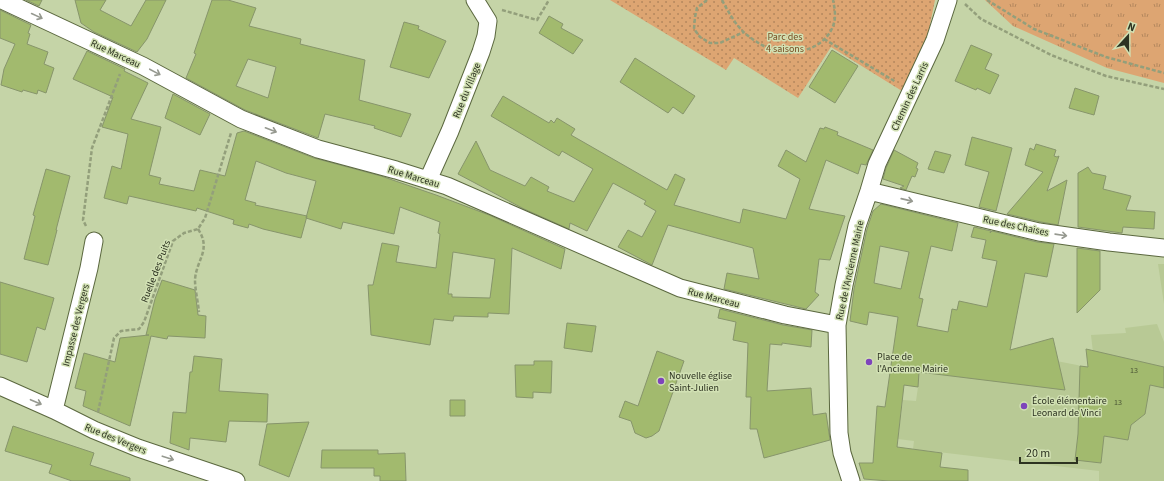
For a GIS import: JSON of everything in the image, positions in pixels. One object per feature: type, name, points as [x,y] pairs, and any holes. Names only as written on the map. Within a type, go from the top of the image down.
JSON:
[{"type":"street","name":"Rue Marceau","points":[[2,0],[126,58],[236,116],[318,149],[396,170],[454,189],[680,288],[785,316],[837,325]]},
{"type":"street","name":"Chemin des Larris","points":[[869,191],[877,164],[935,40],[948,0]]},
{"type":"street","name":"Rue du Village","points":[[428,180],[481,52],[486,36],[488,22],[477,2]]},
{"type":"street","name":"Rue des Chaises","points":[[869,191],[1039,232],[1164,248]]},
{"type":"street","name":"Rue de l'Ancienne Mairie","points":[[837,325],[857,226],[869,191]]},
{"type":"street","name":"Impasse des Vergers","points":[[54,410],[89,268],[94,241]]},
{"type":"street","points":[[837,325],[839,433],[842,453],[851,481]]},
{"type":"street","name":"Rue des Vergers","points":[[0,386],[94,430],[138,448],[236,481]]},
{"type":"path","points":[[477,2],[537,20],[549,0]]},
{"type":"path","points":[[707,0],[697,8],[694,18],[694,29],[700,37],[710,43],[720,43],[744,32]]},
{"type":"path","points":[[722,0],[739,27],[744,32],[767,47],[784,54],[803,51],[820,44],[824,40],[831,32],[835,16],[833,0]]},
{"type":"path","points":[[960,0],[981,20],[1051,55],[1106,76],[1164,89]]},
{"type":"path","points":[[987,0],[1034,29],[1106,57],[1164,73]]},
{"type":"path","points":[[824,40],[912,91]]},
{"type":"path","points":[[94,241],[83,220],[92,148],[126,58]]},
{"type":"path","points":[[199,312],[195,280],[204,248],[203,236],[198,229],[206,218],[236,116]]},
{"type":"path","name":"Ruelle des Puits","points":[[94,430],[114,338],[121,331],[139,329],[144,322],[173,242],[184,233],[198,229]]},
{"type":"shaded area","points":[[1158,264],[1164,264],[1164,304]]},
{"type":"shaded area","name":"École élémentaire Leonard de Vinci","points":[[1157,324],[1164,342],[1164,481],[1099,481],[1099,471],[913,449],[914,441],[898,439],[903,400],[916,401],[918,387],[895,341],[1036,357],[1095,370],[1091,335],[1126,333],[1125,328]]},
{"type":"green space","name":"Parc des 4 saisons","points":[[610,0],[935,0],[926,44],[902,91],[831,47],[798,98],[734,58],[726,70]]},
{"type":"green space","points":[[985,0],[1164,0],[1164,83],[1107,68],[1013,26]]},
{"type":"building","points":[[26,0],[42,0],[39,6]]},
{"type":"building","points":[[75,0],[106,0],[100,10],[131,26],[146,0],[166,0],[147,39],[137,52],[94,32],[81,23]]},
{"type":"building","points":[[212,0],[228,0],[256,8],[249,26],[301,39],[300,44],[365,60],[359,100],[411,114],[401,137],[374,128],[375,126],[325,114],[318,138],[245,110],[186,78],[196,54],[194,53]],"holes":[[[248,59],[276,67],[268,98],[236,86]]]},
{"type":"building","points":[[0,10],[31,25],[28,33],[30,34],[27,44],[48,52],[44,64],[54,68],[46,93],[38,90],[37,94],[23,90],[22,92],[1,85],[4,69],[15,44],[0,38]]},
{"type":"building","points":[[549,16],[563,24],[561,28],[583,40],[573,54],[539,33]]},
{"type":"building","points":[[404,22],[419,26],[418,29],[446,41],[429,78],[390,67]]},
{"type":"building","points":[[971,45],[992,54],[985,69],[999,75],[990,94],[955,81]]},
{"type":"building","points":[[832,50],[858,66],[835,103],[809,87]]},
{"type":"building","points":[[87,51],[125,69],[124,71],[148,83],[131,119],[161,127],[149,175],[161,178],[159,184],[194,191],[200,170],[225,176],[237,133],[244,131],[314,158],[381,176],[489,215],[565,249],[561,269],[512,248],[509,314],[488,313],[488,317],[454,316],[453,321],[434,319],[430,345],[371,335],[368,285],[373,285],[382,243],[399,246],[396,262],[436,268],[440,222],[400,207],[394,234],[343,222],[341,229],[306,218],[301,238],[249,224],[248,228],[233,224],[234,220],[197,208],[196,211],[129,196],[127,204],[104,198],[112,166],[121,169],[128,134],[102,127],[113,97],[73,79]],"holes":[[[256,161],[286,173],[316,181],[307,216],[255,205],[256,203],[245,200]],[[453,252],[495,259],[490,298],[452,297],[452,294],[448,294]]]},
{"type":"building","points":[[635,58],[695,96],[683,114],[673,107],[668,113],[620,82]]},
{"type":"building","points":[[1075,88],[1099,96],[1094,115],[1069,108]]},
{"type":"building","points":[[173,94],[210,114],[200,135],[165,118]]},
{"type":"building","points":[[503,96],[549,123],[551,120],[554,123],[557,118],[575,129],[571,135],[667,190],[675,174],[685,179],[674,205],[740,223],[743,209],[786,219],[800,179],[778,166],[786,150],[806,162],[820,128],[824,129],[825,127],[838,132],[837,135],[873,150],[866,165],[861,164],[858,174],[826,160],[809,209],[845,216],[830,260],[819,259],[815,292],[819,295],[806,309],[724,289],[727,273],[759,279],[753,248],[668,225],[652,265],[618,247],[628,230],[642,237],[656,211],[644,204],[646,201],[613,183],[587,231],[570,223],[569,229],[524,209],[458,174],[476,141],[490,170],[525,186],[531,177],[549,187],[547,191],[574,202],[593,169],[562,151],[559,156],[491,116]]},
{"type":"building","points":[[972,137],[1012,148],[996,211],[979,207],[989,172],[965,165]]},
{"type":"building","points":[[1036,144],[1056,150],[1054,156],[1059,156],[1047,191],[1067,180],[1058,225],[1007,214],[1043,172],[1025,165],[1030,148],[1034,150]]},
{"type":"building","points":[[894,150],[918,163],[916,168],[918,169],[915,177],[912,176],[906,190],[900,188],[904,186],[883,179]]},
{"type":"building","points":[[935,151],[951,155],[944,173],[928,169]]},
{"type":"building","points":[[1088,167],[1092,173],[1106,176],[1103,189],[1131,196],[1126,210],[1155,212],[1154,229],[1123,227],[1122,233],[1078,227],[1078,173]]},
{"type":"building","points":[[46,169],[70,176],[48,265],[24,259],[35,216],[33,215]]},
{"type":"building","points":[[881,204],[958,223],[952,251],[931,246],[919,298],[923,299],[917,326],[948,332],[952,309],[957,310],[959,301],[987,307],[997,261],[982,258],[986,240],[971,237],[974,227],[991,231],[990,233],[992,231],[1037,242],[1054,244],[1047,277],[1025,273],[1010,350],[1053,338],[1065,390],[919,372],[918,387],[904,385],[897,447],[942,453],[940,467],[968,470],[968,481],[889,481],[864,479],[859,463],[873,463],[877,406],[885,407],[898,317],[869,312],[867,325],[850,321],[854,289],[867,229],[873,211]],"holes":[[[880,246],[909,252],[901,289],[874,283]]]},
{"type":"building","points":[[1077,248],[1100,251],[1100,290],[1077,313]]},
{"type":"building","points":[[162,280],[195,290],[198,315],[206,316],[205,338],[168,336],[167,339],[151,336],[130,426],[83,406],[86,391],[75,388],[84,353],[115,362],[120,338],[149,335],[146,335],[155,299]]},
{"type":"building","points":[[0,282],[54,298],[45,330],[37,327],[27,362],[0,354]]},
{"type":"building","points":[[720,309],[783,325],[812,330],[811,347],[782,343],[782,345],[770,344],[767,391],[811,388],[813,415],[826,413],[830,440],[764,458],[757,429],[750,429],[751,397],[746,397],[748,343],[733,340],[736,322],[718,318]]},
{"type":"building","points":[[567,323],[596,326],[592,352],[564,348]]},
{"type":"building","points":[[1086,349],[1164,367],[1164,388],[1150,385],[1145,414],[1131,425],[1128,440],[1104,436],[1101,463],[1075,460],[1078,434],[1080,366],[1088,367]]},
{"type":"building","name":"Nouvelle église Saint-Julien","points":[[657,351],[684,361],[659,431],[646,438],[635,433],[631,421],[619,417],[625,401],[638,406]]},
{"type":"building","points":[[194,356],[222,359],[219,391],[268,394],[267,422],[229,421],[226,442],[190,438],[189,450],[170,443],[173,412],[186,413],[190,372],[192,372]]},
{"type":"building","points":[[534,361],[552,361],[551,393],[533,392],[533,398],[516,397],[515,365],[534,365]]},
{"type":"building","points":[[450,400],[465,400],[465,416],[450,416]]},
{"type":"building","points":[[309,422],[289,477],[259,465],[267,424]]},
{"type":"building","points":[[13,426],[94,453],[90,465],[130,478],[130,481],[72,481],[49,473],[52,465],[5,451]]},
{"type":"building","points":[[322,450],[378,450],[378,454],[405,453],[406,481],[380,481],[380,476],[374,476],[374,468],[321,468]]},
{"type":"place","name":"Place de l'Ancienne Mairie","points":[[869,362]]},
{"type":"place","name":"Nouvelle église Saint-Julien","points":[[661,381]]},
{"type":"place","name":"École élémentaire Leonard de Vinci","points":[[1024,406]]}]
